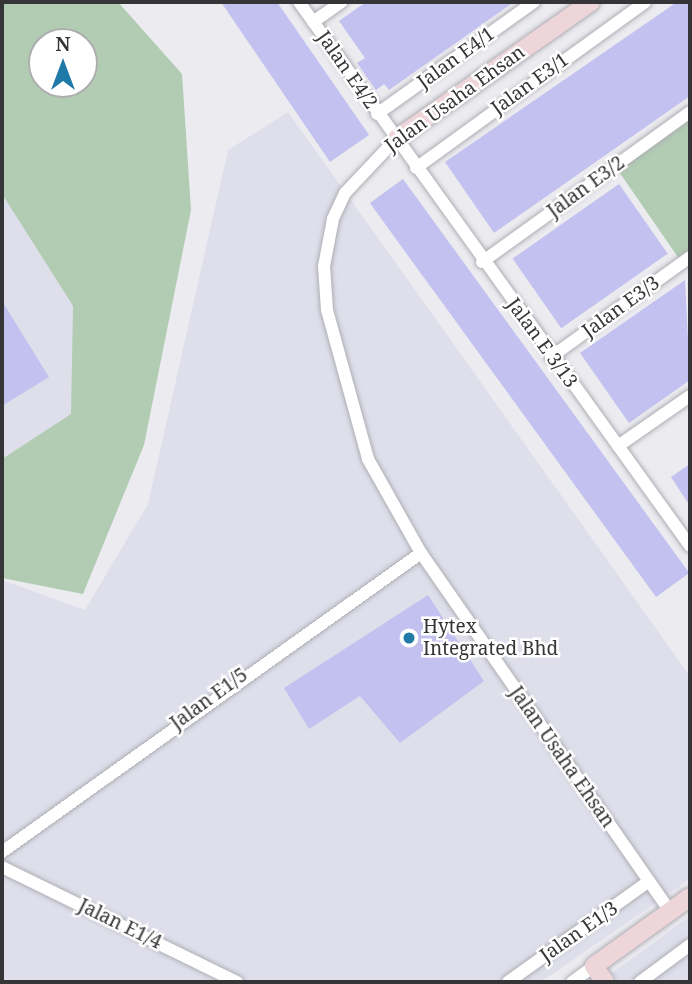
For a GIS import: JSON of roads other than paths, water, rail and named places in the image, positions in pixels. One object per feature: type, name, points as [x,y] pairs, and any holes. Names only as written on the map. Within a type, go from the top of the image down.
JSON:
[{"type":"street","name":"Jalan E4/2","points":[[299,2],[396,139]]},
{"type":"street","points":[[313,22],[342,2]]},
{"type":"street","name":"Jalan E4/1","points":[[377,114],[534,2]]},
{"type":"street","name":"Jalan Usaha Ehsan","points":[[591,2],[396,139],[337,209],[324,283],[368,459],[421,553],[670,911]]},
{"type":"street","name":"Jalan E3/1","points":[[416,167],[645,2]]},
{"type":"street","name":"Jalan E3/2","points":[[482,262],[690,112]]},
{"type":"street","name":"Jalan E 3/13","points":[[396,139],[482,262],[690,546]]},
{"type":"street","name":"Jalan E3/3","points":[[551,357],[690,257]]},
{"type":"street","points":[[618,446],[690,396]]},
{"type":"street","name":"Jalan E1/5","points":[[2,852],[421,553]]},
{"type":"street","name":"Jalan E1/4","points":[[2,867],[237,982]]},
{"type":"street","name":"Jalan E1/3","points":[[508,982],[649,881]]},
{"type":"street","points":[[572,982],[690,897]]},
{"type":"street","points":[[640,982],[690,945]]},
{"type":"street","points":[[594,966],[605,982]]},
{"type":"place","name":"Hytex Integrated Bhd","points":[[409,638]]}]
